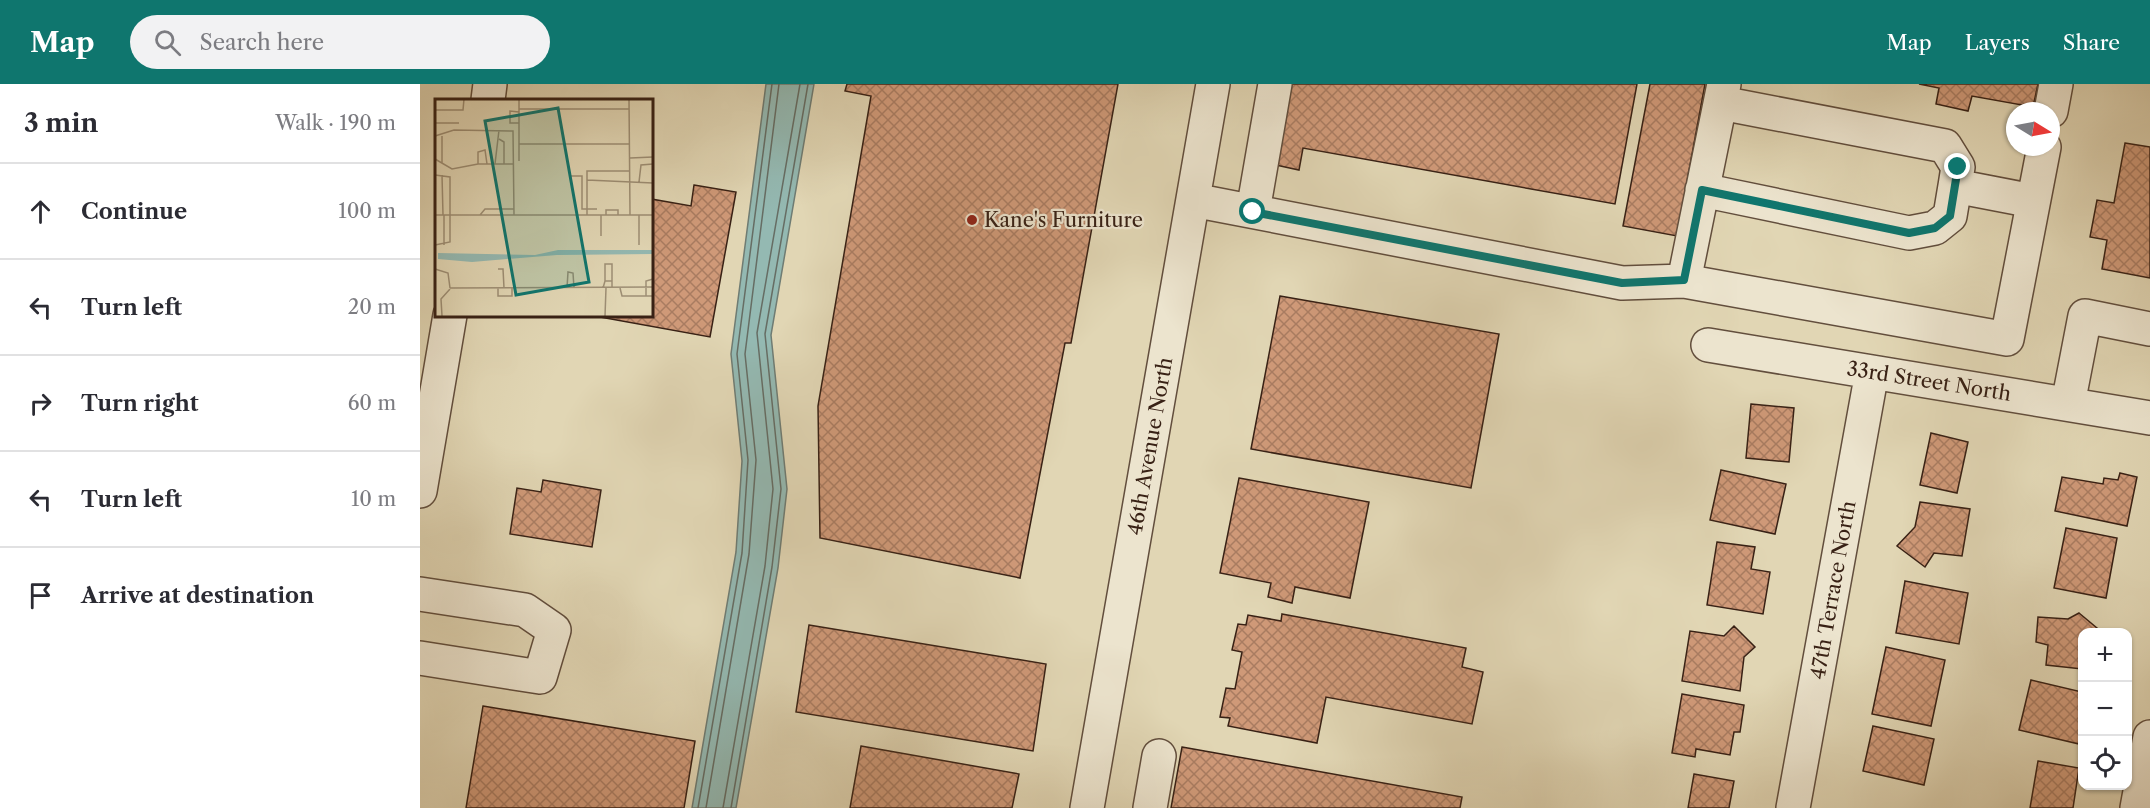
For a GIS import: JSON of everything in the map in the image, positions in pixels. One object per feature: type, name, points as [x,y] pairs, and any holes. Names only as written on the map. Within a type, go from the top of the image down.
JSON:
[{"type":"street","points":[[488,99],[490,84]]},
{"type":"street","name":"46th Avenue North","points":[[1087,808],[1213,84]]},
{"type":"street","points":[[1253,212],[1275,84]]},
{"type":"street","points":[[2053,102],[2056,84]]},
{"type":"street","points":[[1684,280],[1702,190],[1722,94],[1945,146],[1958,167],[1950,216],[1935,228],[1909,233],[1702,190]]},
{"type":"street","points":[[1193,200],[1622,283],[1684,280],[2007,339],[2042,156]]},
{"type":"street","points":[[1955,186],[2033,201]]},
{"type":"street","points":[[420,492],[450,316]]},
{"type":"street","points":[[2068,404],[2085,316],[2150,328]]},
{"type":"street","name":"33rd Street North","points":[[1708,345],[2150,418]]},
{"type":"street","name":"47th Terrace North","points":[[1793,808],[1872,372]]},
{"type":"street","points":[[420,594],[525,610],[554,630],[540,677],[420,658]]},
{"type":"street","points":[[2137,808],[2150,737]]},
{"type":"street","points":[[1150,808],[1159,756]]},
{"type":"water","points":[[766,84],[814,84],[771,335],[787,489],[778,568],[736,808],[692,808],[736,552],[742,461],[731,354]]},
{"type":"building","name":"Kane's Furniture","points":[[847,84],[1118,84],[1071,343],[1065,343],[1020,578],[820,538],[818,406],[871,96],[845,91]]},
{"type":"building","points":[[1286,84],[1637,84],[1615,204],[1303,148],[1299,170],[1271,164]]},
{"type":"building","points":[[1650,84],[1705,84],[1677,236],[1623,226]]},
{"type":"building","points":[[1919,84],[2038,84],[2034,102],[2006,102],[1972,96],[1968,111],[1936,104],[1939,88]]},
{"type":"building","points":[[2125,143],[2150,147],[2150,278],[2102,269],[2107,240],[2090,237],[2097,200],[2114,203]]},
{"type":"building","points":[[694,185],[736,192],[710,337],[594,316],[652,316],[652,199],[691,206]]},
{"type":"building","points":[[1280,296],[1499,334],[1471,488],[1251,449]]},
{"type":"building","points":[[1751,404],[1794,408],[1789,462],[1746,458]]},
{"type":"building","points":[[1931,433],[1968,442],[1957,493],[1920,485]]},
{"type":"building","points":[[1721,470],[1786,484],[1775,534],[1710,520]]},
{"type":"building","points":[[2120,473],[2137,477],[2127,526],[2055,511],[2062,477],[2103,484],[2104,478],[2118,480]]},
{"type":"building","points":[[1239,478],[1369,502],[1350,598],[1295,587],[1292,603],[1268,597],[1271,583],[1220,573]]},
{"type":"building","points":[[543,480],[601,490],[592,547],[510,534],[517,488],[541,492]]},
{"type":"building","points":[[1920,502],[1970,509],[1962,556],[1934,553],[1925,567],[1897,546],[1915,527]]},
{"type":"building","points":[[2066,528],[2117,538],[2106,598],[2054,588]]},
{"type":"building","points":[[1717,542],[1755,547],[1751,569],[1770,572],[1763,614],[1707,605]]},
{"type":"building","points":[[1905,581],[1968,593],[1959,644],[1896,633]]},
{"type":"building","points":[[2079,613],[2097,628],[2078,628],[2078,669],[2046,665],[2048,645],[2036,642],[2038,617],[2068,619]]},
{"type":"building","points":[[1282,614],[1466,648],[1462,667],[1483,672],[1472,724],[1326,697],[1317,743],[1228,726],[1230,718],[1220,717],[1226,688],[1235,689],[1242,652],[1232,650],[1238,624],[1246,625],[1248,615],[1281,621]]},
{"type":"building","points":[[809,625],[1046,664],[1033,751],[796,712]]},
{"type":"building","points":[[1734,626],[1755,647],[1744,657],[1740,691],[1682,681],[1690,631],[1724,636]]},
{"type":"building","points":[[1886,647],[1945,660],[1931,726],[1872,714]]},
{"type":"building","points":[[2031,680],[2078,691],[2078,744],[2019,730]]},
{"type":"building","points":[[1682,694],[1744,705],[1740,732],[1734,732],[1730,755],[1696,749],[1695,757],[1672,753]]},
{"type":"building","points":[[483,706],[695,741],[684,808],[466,808]]},
{"type":"building","points":[[1873,726],[1934,739],[1924,785],[1863,771]]},
{"type":"building","points":[[861,746],[1019,774],[1012,808],[850,808]]},
{"type":"building","points":[[1182,747],[1462,797],[1460,808],[1171,808]]},
{"type":"building","points":[[2038,761],[2078,768],[2073,808],[2030,808]]},
{"type":"building","points":[[1694,774],[1734,781],[1729,808],[1688,808]]},
{"type":"place","name":"Kane's Furniture","points":[[972,220]]},
{"type":"route","points":[[1253,212],[1622,283],[1684,280],[1702,190],[1909,233],[1935,228],[1950,216],[1958,167]]}]
